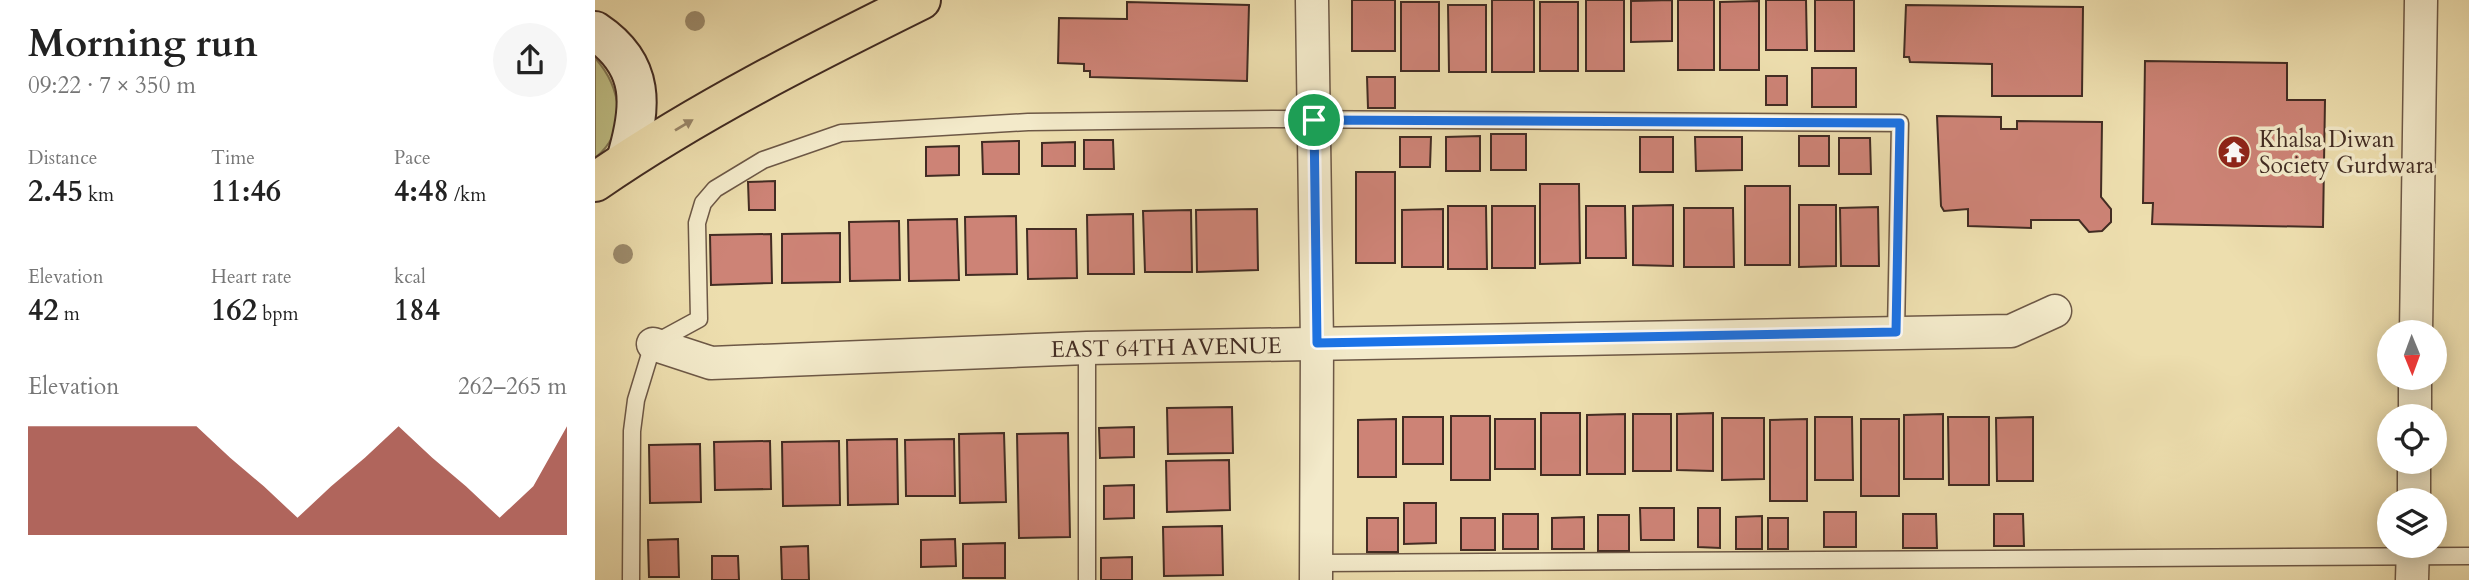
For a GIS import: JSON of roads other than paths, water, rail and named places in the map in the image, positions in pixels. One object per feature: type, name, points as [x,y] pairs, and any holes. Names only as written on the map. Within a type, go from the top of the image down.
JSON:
[{"type":"main road","points":[[595,182],[626,160],[812,54],[921,0]]},
{"type":"main road","points":[[595,31],[614,43],[630,67],[638,94],[638,121],[626,160]]},
{"type":"street","points":[[1312,0],[1317,343],[1315,571]]},
{"type":"street","points":[[2416,320],[2421,0]]},
{"type":"street","name":"EAST 64TH AVENUE","points":[[653,344],[711,363],[1087,348],[2011,331],[2055,311]]},
{"type":"lane","points":[[631,580],[632,431],[636,400],[653,344],[699,319],[697,223],[703,203],[715,189],[763,160],[841,133],[1028,122],[1314,120],[1900,123],[1896,332]]},
{"type":"lane","points":[[1087,348],[1087,580]]},
{"type":"lane","points":[[1315,571],[2413,561],[2469,556]]},
{"type":"place","name":"Khalsa Diwan Society Gurdwara","points":[[2234,152]]}]
